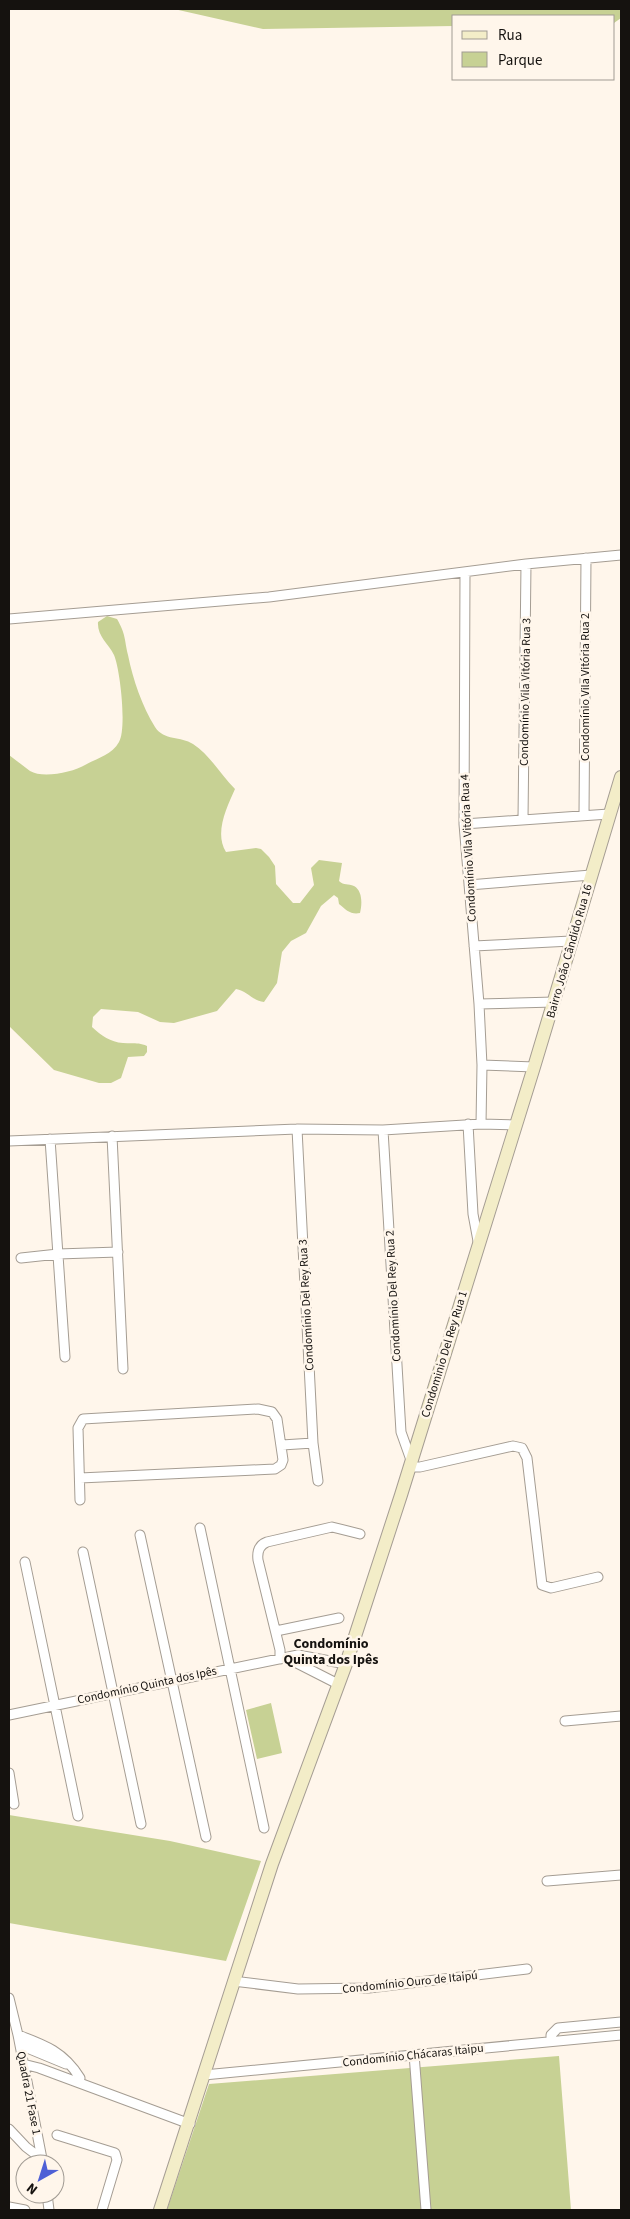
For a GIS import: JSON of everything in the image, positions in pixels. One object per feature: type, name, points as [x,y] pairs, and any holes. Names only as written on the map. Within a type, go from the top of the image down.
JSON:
[{"type":"street","points":[[9,619],[269,597],[526,564],[621,555]]},
{"type":"street","name":"Condomínio Vila Vitória Rua 2","points":[[584,815],[586,558]]},
{"type":"street","name":"Condomínio Vila Vitória Rua 3","points":[[524,819],[526,564]]},
{"type":"street","name":"Condomínio Vila Vitória Rua 4","points":[[465,572],[464,824],[479,1004],[482,1065],[481,1124]]},
{"type":"street","name":"Bairro João Cândido Rua 16","points":[[516,1125],[621,776]]},
{"type":"street","points":[[464,824],[609,814]]},
{"type":"street","points":[[469,885],[591,875]]},
{"type":"street","points":[[474,946],[571,941]]},
{"type":"street","points":[[479,1004],[554,1002]]},
{"type":"street","points":[[482,1065],[534,1067]]},
{"type":"street","points":[[9,1141],[297,1129],[383,1130],[468,1124],[516,1125]]},
{"type":"street","name":"Condominio Del Rey Rua 1","points":[[468,1124],[473,1214],[478,1241]]},
{"type":"street","name":"Condominio Del Rey Rua 1","points":[[190,2124],[233,1981],[275,1855],[346,1664],[516,1125]]},
{"type":"street","name":"Condomínio Del Rey Rua 3","points":[[297,1129],[313,1443],[318,1481]]},
{"type":"street","name":"Condomínio Del Rey Rua 2","points":[[383,1130],[401,1432],[410,1463]]},
{"type":"street","points":[[112,1136],[123,1369]]},
{"type":"street","points":[[50,1139],[65,1358]]},
{"type":"street","points":[[21,1258],[58,1254],[118,1252]]},
{"type":"street","points":[[80,1478],[275,1470],[282,1463],[282,1445],[277,1419],[272,1412],[264,1410],[87,1418],[80,1422],[78,1428],[80,1500]]},
{"type":"street","points":[[282,1445],[313,1443]]},
{"type":"street","points":[[410,1463],[420,1467],[512,1446],[522,1448],[527,1458],[542,1584],[551,1588],[598,1577]]},
{"type":"street","points":[[338,1684],[283,1658],[258,1554],[261,1545],[267,1542],[332,1527],[360,1534]]},
{"type":"street","points":[[200,1528],[264,1828]]},
{"type":"street","points":[[140,1535],[206,1837]]},
{"type":"street","points":[[83,1552],[141,1824]]},
{"type":"street","points":[[25,1562],[78,1816]]},
{"type":"street","points":[[276,1631],[339,1618]]},
{"type":"street","name":"Condomínio Quinta dos Ipês","points":[[9,1715],[298,1655],[346,1664]]},
{"type":"street","points":[[565,1721],[621,1716]]},
{"type":"street","points":[[9,1773],[14,1804]]},
{"type":"street","points":[[547,1881],[621,1875]]},
{"type":"street","name":"Condomínio Ouro de Itaipú","points":[[233,1981],[298,1989],[370,1988],[527,1970]]},
{"type":"street","name":"Quadra 21 Fase 1","points":[[9,1998],[41,2154]]},
{"type":"street","points":[[552,2041],[551,2036],[558,2028],[621,2022]]},
{"type":"street","points":[[18,2035],[49,2046],[73,2068],[80,2078],[80,2082]]},
{"type":"street","name":"Condomínio Chácaras Itaipu","points":[[204,2075],[621,2035]]},
{"type":"street","points":[[20,2045],[73,2068]]},
{"type":"street","points":[[414,2054],[426,2210]]},
{"type":"street","points":[[24,2064],[80,2082],[190,2124],[160,2210]]},
{"type":"street","points":[[9,2129],[34,2154]]},
{"type":"street","points":[[57,2135],[115,2153],[117,2160],[102,2210]]},
{"type":"street","points":[[9,2207],[25,2210]]},
{"type":"green space","points":[[174,9],[621,9],[621,18],[615,22],[615,15],[452,15],[452,26],[263,29]]},
{"type":"green space","points":[[107,616],[117,619],[122,629],[135,683],[155,727],[163,734],[193,744],[210,759],[235,789],[225,812],[221,828],[221,837],[226,852],[261,849],[275,866],[276,884],[293,903],[300,903],[314,885],[311,868],[319,860],[342,863],[339,881],[357,888],[361,902],[360,913],[351,913],[339,904],[338,898],[334,895],[321,906],[306,933],[291,941],[282,952],[277,983],[264,1002],[236,989],[217,1011],[174,1023],[160,1022],[138,1012],[101,1009],[93,1017],[92,1027],[110,1040],[147,1046],[147,1052],[144,1056],[128,1057],[121,1078],[111,1083],[99,1083],[54,1070],[9,1026],[9,755],[30,771],[50,774],[80,768],[104,756],[119,742],[123,712],[116,662],[98,627],[98,622]]},
{"type":"green space","points":[[271,1703],[282,1753],[257,1759],[246,1710]]},
{"type":"green space","points":[[9,1815],[170,1841],[261,1861],[226,1961],[9,1923]]},
{"type":"green space","points":[[559,2056],[571,2210],[167,2210],[209,2084]]},
{"type":"district","name":"Condomínio Quinta dos Ipês","points":[[331,1652]]}]
